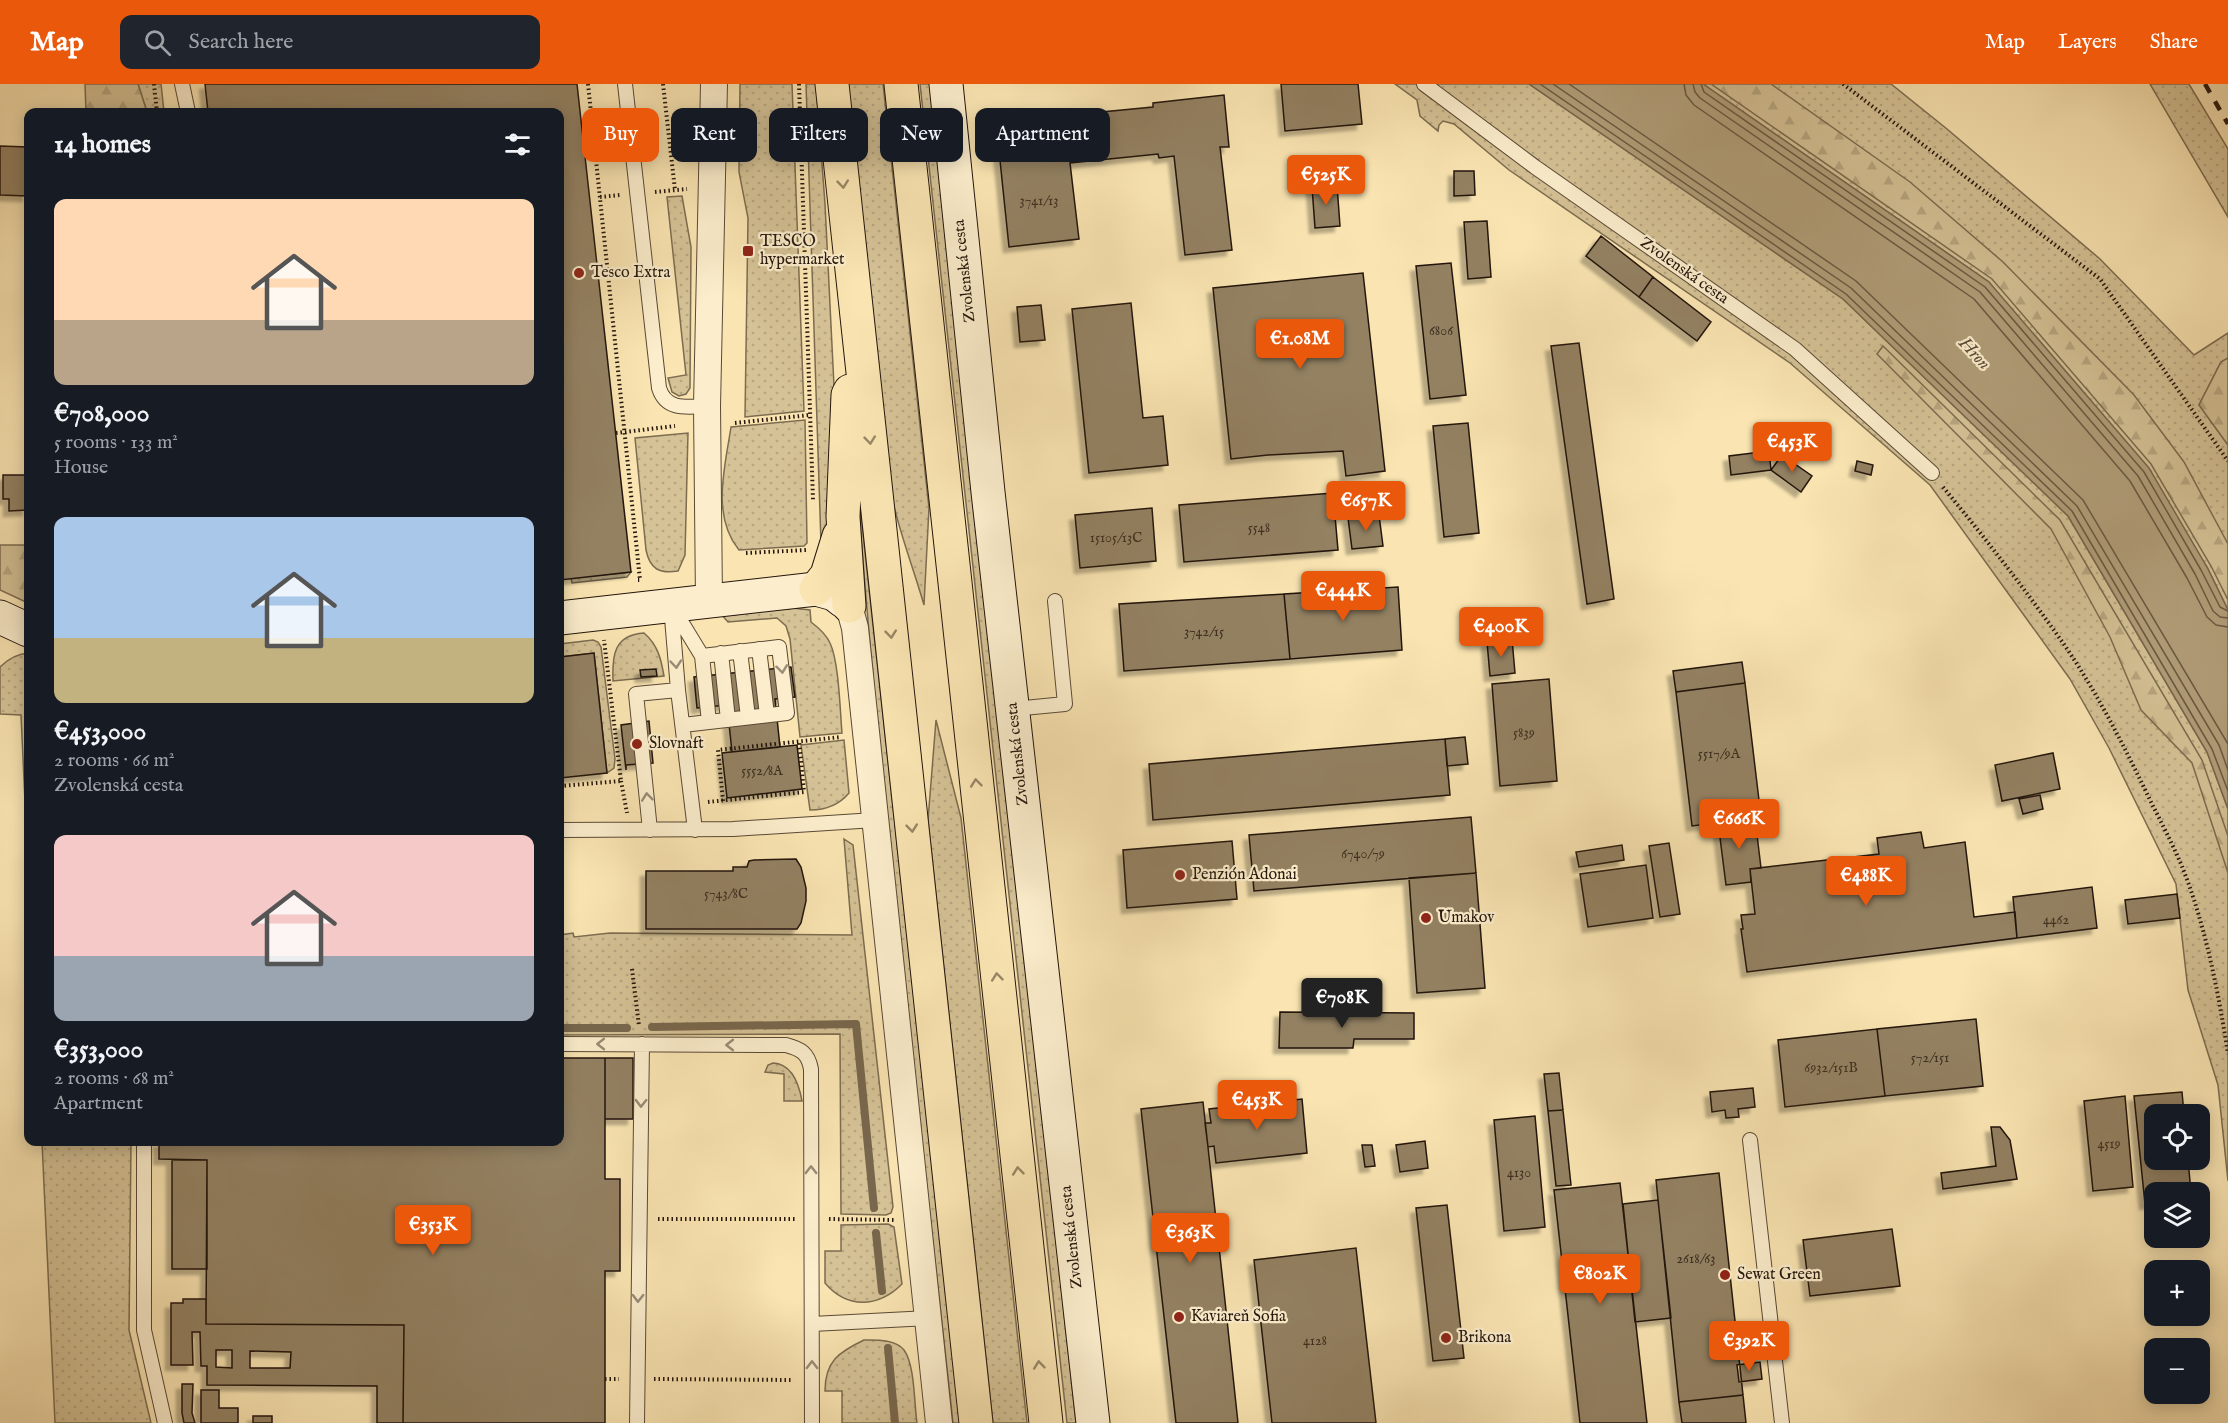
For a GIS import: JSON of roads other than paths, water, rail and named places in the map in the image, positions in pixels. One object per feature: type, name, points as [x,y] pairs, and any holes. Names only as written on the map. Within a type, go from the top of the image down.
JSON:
[{"type":"highway","points":[[832,84],[976,1423]]},
{"type":"highway","points":[[901,84],[1046,1423]]},
{"type":"highway","points":[[849,606],[843,517],[848,395],[863,369]]},
{"type":"highway","points":[[816,589],[827,575],[843,517]]},
{"type":"main road","name":"Zvolenská cesta","points":[[946,84],[988,492],[1093,1423]]},
{"type":"main road","points":[[564,618],[816,589],[834,594],[849,606]]},
{"type":"main road","points":[[0,617],[24,628]]},
{"type":"street","points":[[710,601],[706,406],[714,84]]},
{"type":"street","points":[[849,606],[855,628],[939,1423]]},
{"type":"lane","points":[[182,84],[187,108]]},
{"type":"lane","points":[[625,84],[659,388],[662,398],[671,404],[685,407],[706,406]]},
{"type":"lane","name":"Zvolenská cesta","points":[[1424,84],[1535,167],[1795,349],[1932,473]]},
{"type":"lane","points":[[1013,709],[1065,704],[1055,601]]},
{"type":"lane","points":[[671,606],[702,656],[709,722]]},
{"type":"lane","points":[[671,606],[678,690],[695,830]]},
{"type":"lane","points":[[683,726],[787,713],[779,647],[702,656]]},
{"type":"lane","points":[[759,649],[767,715]]},
{"type":"lane","points":[[740,651],[747,717]]},
{"type":"lane","points":[[721,653],[728,720]]},
{"type":"lane","points":[[650,830],[636,694],[678,690]]},
{"type":"lane","points":[[564,830],[733,830],[875,820]]},
{"type":"lane","points":[[564,1044],[786,1045],[800,1049],[809,1058],[811,1069],[812,1423]]},
{"type":"lane","points":[[637,1423],[642,1044]]},
{"type":"lane","points":[[1750,1140],[1782,1423]]},
{"type":"lane","points":[[144,1146],[144,1330],[165,1423]]},
{"type":"lane","points":[[812,1324],[929,1318]]},
{"type":"water","name":"Hron","points":[[1529,84],[1703,84],[1989,282],[2149,468],[2207,567],[2228,610],[2228,809],[2207,752],[2068,516],[1843,299]]},
{"type":"waterway","points":[[652,1027],[856,1024],[874,1208]]},
{"type":"waterway","points":[[564,1028],[627,1028]]},
{"type":"waterway","points":[[876,1233],[882,1291]]},
{"type":"waterway","points":[[888,1348],[895,1423]]},
{"type":"railway","points":[[2205,84],[2228,124]]},
{"type":"place","name":"TESCO hypermarket","points":[[748,251]]},
{"type":"place","name":"Tesco Extra","points":[[579,273]]},
{"type":"place","name":"Slovnaft","points":[[637,744]]},
{"type":"place","name":"Penzión Adonai","points":[[1180,875]]},
{"type":"place","name":"Umakov","points":[[1426,918]]},
{"type":"place","name":"Sewat Green","points":[[1725,1275]]},
{"type":"place","name":"Kaviareň Sofia","points":[[1179,1317]]},
{"type":"place","name":"Brikona","points":[[1446,1338]]}]
